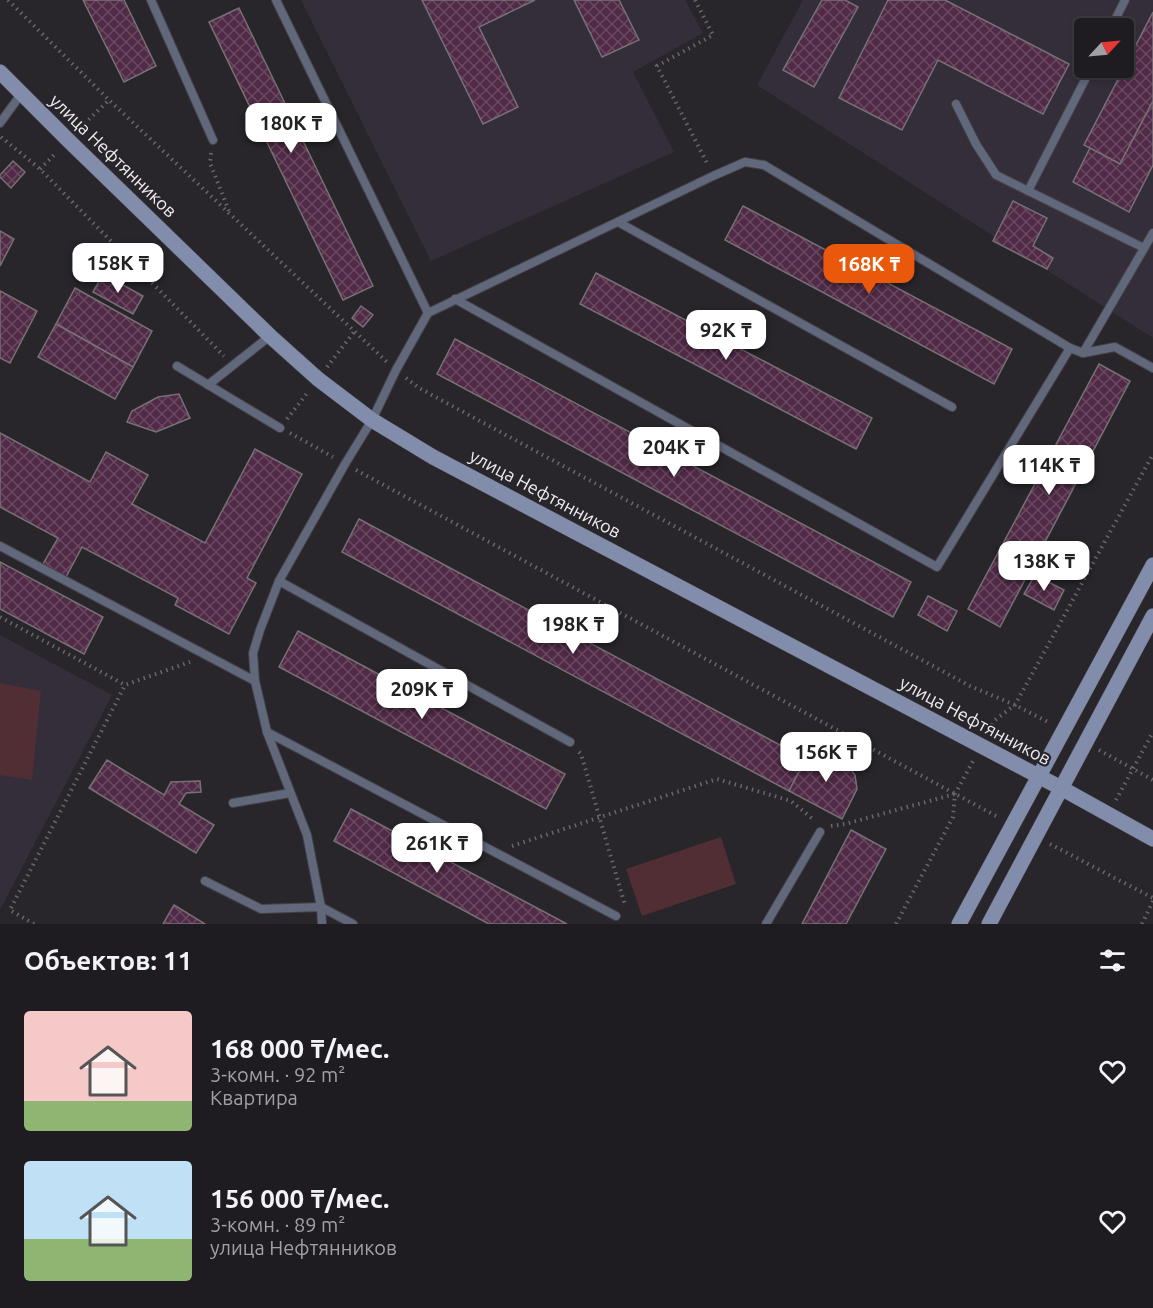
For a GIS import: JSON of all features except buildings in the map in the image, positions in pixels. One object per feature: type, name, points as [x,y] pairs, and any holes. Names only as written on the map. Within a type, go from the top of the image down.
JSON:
[{"type":"street","name":"улица Нефтянников","points":[[0,72],[270,336],[318,379],[372,420],[454,468],[1061,788],[1153,839]]},
{"type":"street","points":[[959,924],[1153,565]]},
{"type":"street","points":[[989,924],[1153,616]]},
{"type":"lane","points":[[151,0],[213,140]]},
{"type":"lane","points":[[276,0],[428,313]]},
{"type":"lane","points":[[1116,18],[1125,0]]},
{"type":"lane","points":[[1028,191],[1086,78]]},
{"type":"lane","points":[[0,123],[22,93]]},
{"type":"lane","points":[[956,104],[976,144],[996,175],[1144,248]]},
{"type":"lane","points":[[322,924],[321,907],[307,835],[267,732],[255,681],[253,653],[279,581],[372,420],[396,370],[428,313],[745,162],[764,165],[1070,348],[1083,353],[1115,347],[1153,368]]},
{"type":"lane","points":[[618,222],[952,407]]},
{"type":"lane","points":[[1083,353],[1153,233]]},
{"type":"lane","points":[[455,299],[937,567],[1070,348]]},
{"type":"lane","points":[[208,385],[270,336]]},
{"type":"lane","points":[[177,366],[280,428]]},
{"type":"lane","points":[[0,546],[255,681]]},
{"type":"lane","points":[[279,581],[570,742]]},
{"type":"lane","points":[[267,732],[616,916]]},
{"type":"lane","points":[[233,803],[290,793]]},
{"type":"lane","points":[[766,924],[820,832]]},
{"type":"lane","points":[[205,881],[261,909],[321,907],[353,924]]},
{"type":"path","points":[[8,0],[109,100],[396,370],[419,388],[970,686],[1015,705],[1063,730]]},
{"type":"path","points":[[695,0],[713,35],[657,66],[713,176]]},
{"type":"path","points":[[0,137],[40,169],[232,364]]},
{"type":"path","points":[[213,140],[210,164],[230,214]]},
{"type":"path","points":[[280,428],[1012,825]]},
{"type":"path","points":[[896,924],[953,817],[955,794],[995,720],[1015,705],[1153,454]]},
{"type":"path","points":[[0,617],[125,685]]},
{"type":"path","points":[[34,924],[10,910],[125,685],[208,656]]},
{"type":"path","points":[[1108,814],[1153,732]]},
{"type":"path","points":[[570,742],[581,754],[628,913]]},
{"type":"path","points":[[1085,742],[1153,780]]},
{"type":"path","points":[[495,852],[717,779],[791,801],[822,827],[845,824],[955,794]]},
{"type":"path","points":[[1036,836],[1153,900],[1142,924]]},
{"type":"shaded area","points":[[301,0],[685,0],[703,33],[633,72],[674,152],[431,261]]},
{"type":"shaded area","points":[[803,0],[1153,0],[1153,338],[757,85]]},
{"type":"shaded area","points":[[0,635],[112,695],[0,910]]},
{"type":"shaded area","points":[[0,683],[41,691],[32,780],[0,775]]},
{"type":"shaded area","points":[[721,837],[736,884],[642,916],[626,869]]}]
